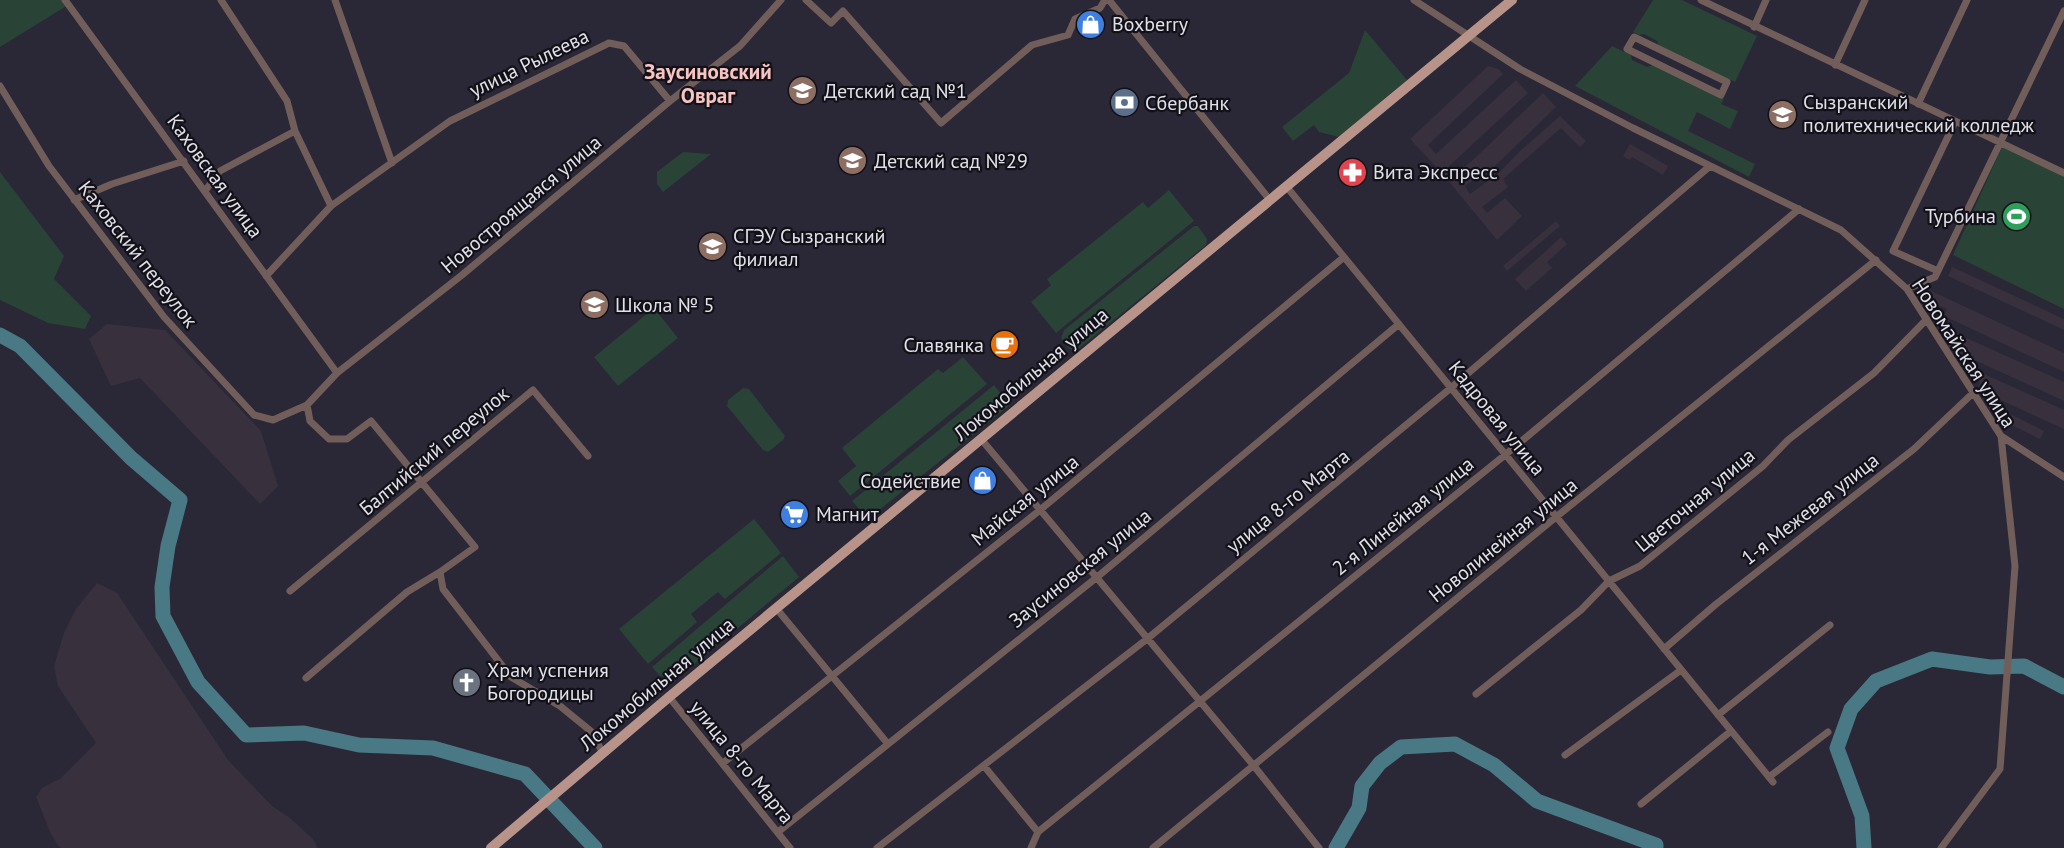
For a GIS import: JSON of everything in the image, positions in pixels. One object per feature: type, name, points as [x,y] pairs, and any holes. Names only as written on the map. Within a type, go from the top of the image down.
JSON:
[{"type":"main road","name":"Локомобильная улица","points":[[491,848],[776,608],[1512,0]]},
{"type":"street","name":"Каховская улица","points":[[65,0],[184,161],[336,374]]},
{"type":"street","points":[[221,0],[287,101],[295,131],[331,206]]},
{"type":"street","points":[[335,0],[392,162]]},
{"type":"street","name":"Новостроящаяся улица","points":[[273,420],[308,405],[336,374],[462,275],[670,101],[740,46],[781,0]]},
{"type":"street","points":[[806,0],[831,23],[843,10],[941,123],[1032,45],[1068,35],[1075,19],[1100,8],[1105,0]]},
{"type":"street","points":[[1109,0],[1270,200]]},
{"type":"street","name":"Новомайская улица","points":[[1414,0],[1520,69],[1841,230],[1907,289],[2001,436],[2015,566],[2000,769],[1941,848]]},
{"type":"street","points":[[1701,0],[2064,173]]},
{"type":"street","points":[[1754,27],[1766,0]]},
{"type":"street","points":[[1835,65],[1865,0]]},
{"type":"street","points":[[1918,104],[1967,0]]},
{"type":"street","points":[[1907,289],[1935,277],[2064,11]]},
{"type":"street","points":[[1634,37],[1727,82],[1721,95],[1653,62],[1627,49],[1634,37]]},
{"type":"street","name":"улица Рылеева","points":[[266,276],[331,206],[450,121],[609,43],[624,46],[670,101]]},
{"type":"street","points":[[1653,62],[1658,49]]},
{"type":"street","name":"Каховский переулок","points":[[0,86],[49,166],[164,317],[254,415],[273,420]]},
{"type":"street","points":[[1938,271],[1893,251],[1955,122]]},
{"type":"street","points":[[205,191],[220,171],[295,131]]},
{"type":"street","points":[[75,200],[112,184],[184,161]]},
{"type":"street","name":"улица 8-го Марта","points":[[877,848],[889,845],[984,766],[1147,639],[1452,387],[1710,166]]},
{"type":"street","name":"Кадровая улица","points":[[1286,186],[1771,779],[1828,732]]},
{"type":"street","name":"2-я Линейная улица","points":[[1030,848],[1038,832],[1505,455],[1799,209]]},
{"type":"street","name":"Майская улица","points":[[723,764],[1040,510],[1344,257]]},
{"type":"street","name":"Новолинейная улица","points":[[1153,848],[1556,517],[1876,260]]},
{"type":"street","name":"Цветочная улица","points":[[1476,694],[1581,610],[1609,581],[1640,566],[1763,466],[1788,440],[1874,372],[1926,319]]},
{"type":"street","name":"Заусиновская улица","points":[[777,832],[1096,578],[1399,324]]},
{"type":"street","name":"Балтийский переулок","points":[[290,591],[533,390],[588,456]]},
{"type":"street","name":"1-я Межевая улица","points":[[1664,649],[1715,605],[1914,449],[1973,393]]},
{"type":"street","points":[[306,678],[406,592],[440,572],[475,547],[371,421],[347,439],[329,439],[310,421],[308,405]]},
{"type":"street","points":[[2001,436],[2064,477]]},
{"type":"street","points":[[981,439],[1254,766],[1319,848]]},
{"type":"street","points":[[440,572],[443,589],[511,677],[560,706],[593,733],[603,754]]},
{"type":"street","points":[[776,608],[888,744]]},
{"type":"street","points":[[1718,714],[1830,625]]},
{"type":"street","points":[[1565,754],[1681,670]]},
{"type":"street","name":"улица 8-го Марта","points":[[669,697],[790,848]]},
{"type":"street","points":[[1641,804],[1731,732]]},
{"type":"street","points":[[984,766],[1038,832]]},
{"type":"shaded area","points":[[1488,66],[1498,69],[1503,74],[1428,145],[1436,154],[1516,80],[1528,93],[1448,167],[1455,175],[1543,93],[1556,107],[1488,173],[1485,171],[1465,186],[1470,194],[1499,173],[1560,116],[1586,141],[1580,147],[1561,128],[1503,179],[1508,187],[1482,207],[1487,213],[1505,198],[1522,216],[1497,240],[1442,173],[1410,139]]},
{"type":"shaded area","points":[[1630,144],[1668,166],[1663,175],[1632,157],[1629,160],[1623,156]]},
{"type":"shaded area","points":[[1556,221],[1560,226],[1507,271],[1503,266]]},
{"type":"shaded area","points":[[1561,237],[1567,244],[1547,262],[1552,268],[1526,291],[1515,279]]},
{"type":"shaded area","points":[[1952,267],[2064,319],[2064,330],[1948,276]]},
{"type":"shaded area","points":[[1925,288],[2064,353],[2064,372],[1944,316],[1947,309],[1938,305],[1935,309],[1921,302]]},
{"type":"shaded area","points":[[107,324],[165,330],[261,431],[278,486],[260,504],[140,378],[111,386],[89,339]]},
{"type":"shaded area","points":[[1953,332],[2064,382],[2064,401],[1946,347]]},
{"type":"shaded area","points":[[1975,370],[2064,410],[2064,429],[1985,393],[1978,388],[1980,382],[1971,378]]},
{"type":"shaded area","points":[[1997,408],[2011,417],[2012,415],[2044,431],[2040,439],[1993,416]]},
{"type":"shaded area","points":[[97,583],[117,593],[228,760],[272,806],[290,818],[313,839],[318,848],[61,848],[58,845],[36,797],[42,788],[61,778],[96,743],[58,686],[54,666],[64,633],[76,609]]},
{"type":"green space","points":[[0,0],[65,0],[68,5],[0,47]]},
{"type":"green space","points":[[1653,0],[1682,0],[1757,36],[1735,82],[1659,46],[1657,41],[1644,34],[1639,35],[1633,32]]},
{"type":"green space","points":[[1365,30],[1407,80],[1339,137],[1319,132],[1314,125],[1293,141],[1282,127],[1349,73]]},
{"type":"green space","points":[[1612,46],[1631,55],[1632,60],[1647,67],[1652,65],[1724,99],[1721,104],[1738,111],[1730,129],[1697,112],[1688,131],[1755,164],[1749,177],[1575,86]]},
{"type":"green space","name":"Турбина","points":[[2002,147],[2064,176],[2064,309],[1953,255]]},
{"type":"green space","points":[[683,152],[711,154],[663,192],[657,184],[657,172]]},
{"type":"green space","points":[[0,172],[64,256],[54,279],[91,316],[85,329],[48,323],[0,300]]},
{"type":"green space","points":[[1169,190],[1194,221],[1056,333],[1031,302],[1051,285],[1047,279],[1143,202],[1148,208]]},
{"type":"green space","points":[[1194,226],[1198,226],[1207,239],[1206,245],[1077,350],[1074,351],[1067,347],[1061,338],[1064,330]]},
{"type":"green space","points":[[654,308],[678,338],[618,386],[594,357]]},
{"type":"green space","points":[[963,357],[987,384],[850,496],[838,481],[856,466],[842,448],[938,369],[943,373]]},
{"type":"green space","points":[[994,385],[1010,405],[868,519],[852,501]]},
{"type":"green space","points":[[743,388],[749,389],[785,436],[768,452],[763,450],[727,406],[728,400]]},
{"type":"green space","points":[[754,519],[781,553],[725,599],[718,592],[691,614],[697,622],[648,664],[619,629]]},
{"type":"green space","points":[[783,556],[799,577],[673,682],[659,675],[652,667]]},
{"type":"waterway","points":[[0,335],[20,346],[131,458],[180,500],[168,546],[162,587],[163,616],[198,682],[246,735],[304,733],[359,745],[433,748],[525,774],[595,848]]},
{"type":"waterway","points":[[1864,848],[1862,816],[1837,748],[1851,709],[1876,681],[1932,659],[1990,667],[2024,666],[2064,687]]},
{"type":"waterway","points":[[1336,848],[1359,808],[1362,786],[1380,763],[1401,747],[1455,744],[1494,765],[1537,801],[1656,845],[1656,848]]},
{"type":"place","name":"Boxberry","points":[[1091,24]]},
{"type":"place","name":"Детский сад №1","points":[[803,91]]},
{"type":"place","name":"Сбербанк","points":[[1124,103]]},
{"type":"place","name":"Сызранский политехнический колледж","points":[[1782,114]]},
{"type":"place","name":"Детский сад №29","points":[[853,161]]},
{"type":"place","name":"Вита Экспресс","points":[[1352,172]]},
{"type":"place","name":"Турбина","points":[[2017,216]]},
{"type":"place","name":"СГЭУ Сызранский филиал","points":[[712,247]]},
{"type":"place","name":"Школа № 5","points":[[594,305]]},
{"type":"place","name":"Славянка","points":[[1005,345]]},
{"type":"place","name":"Содействие","points":[[982,481]]},
{"type":"place","name":"Магнит","points":[[795,514]]},
{"type":"place","name":"Храм успения Богородицы","points":[[466,682]]},
{"type":"district","name":"Заусиновский Овраг","points":[[708,84]]}]
